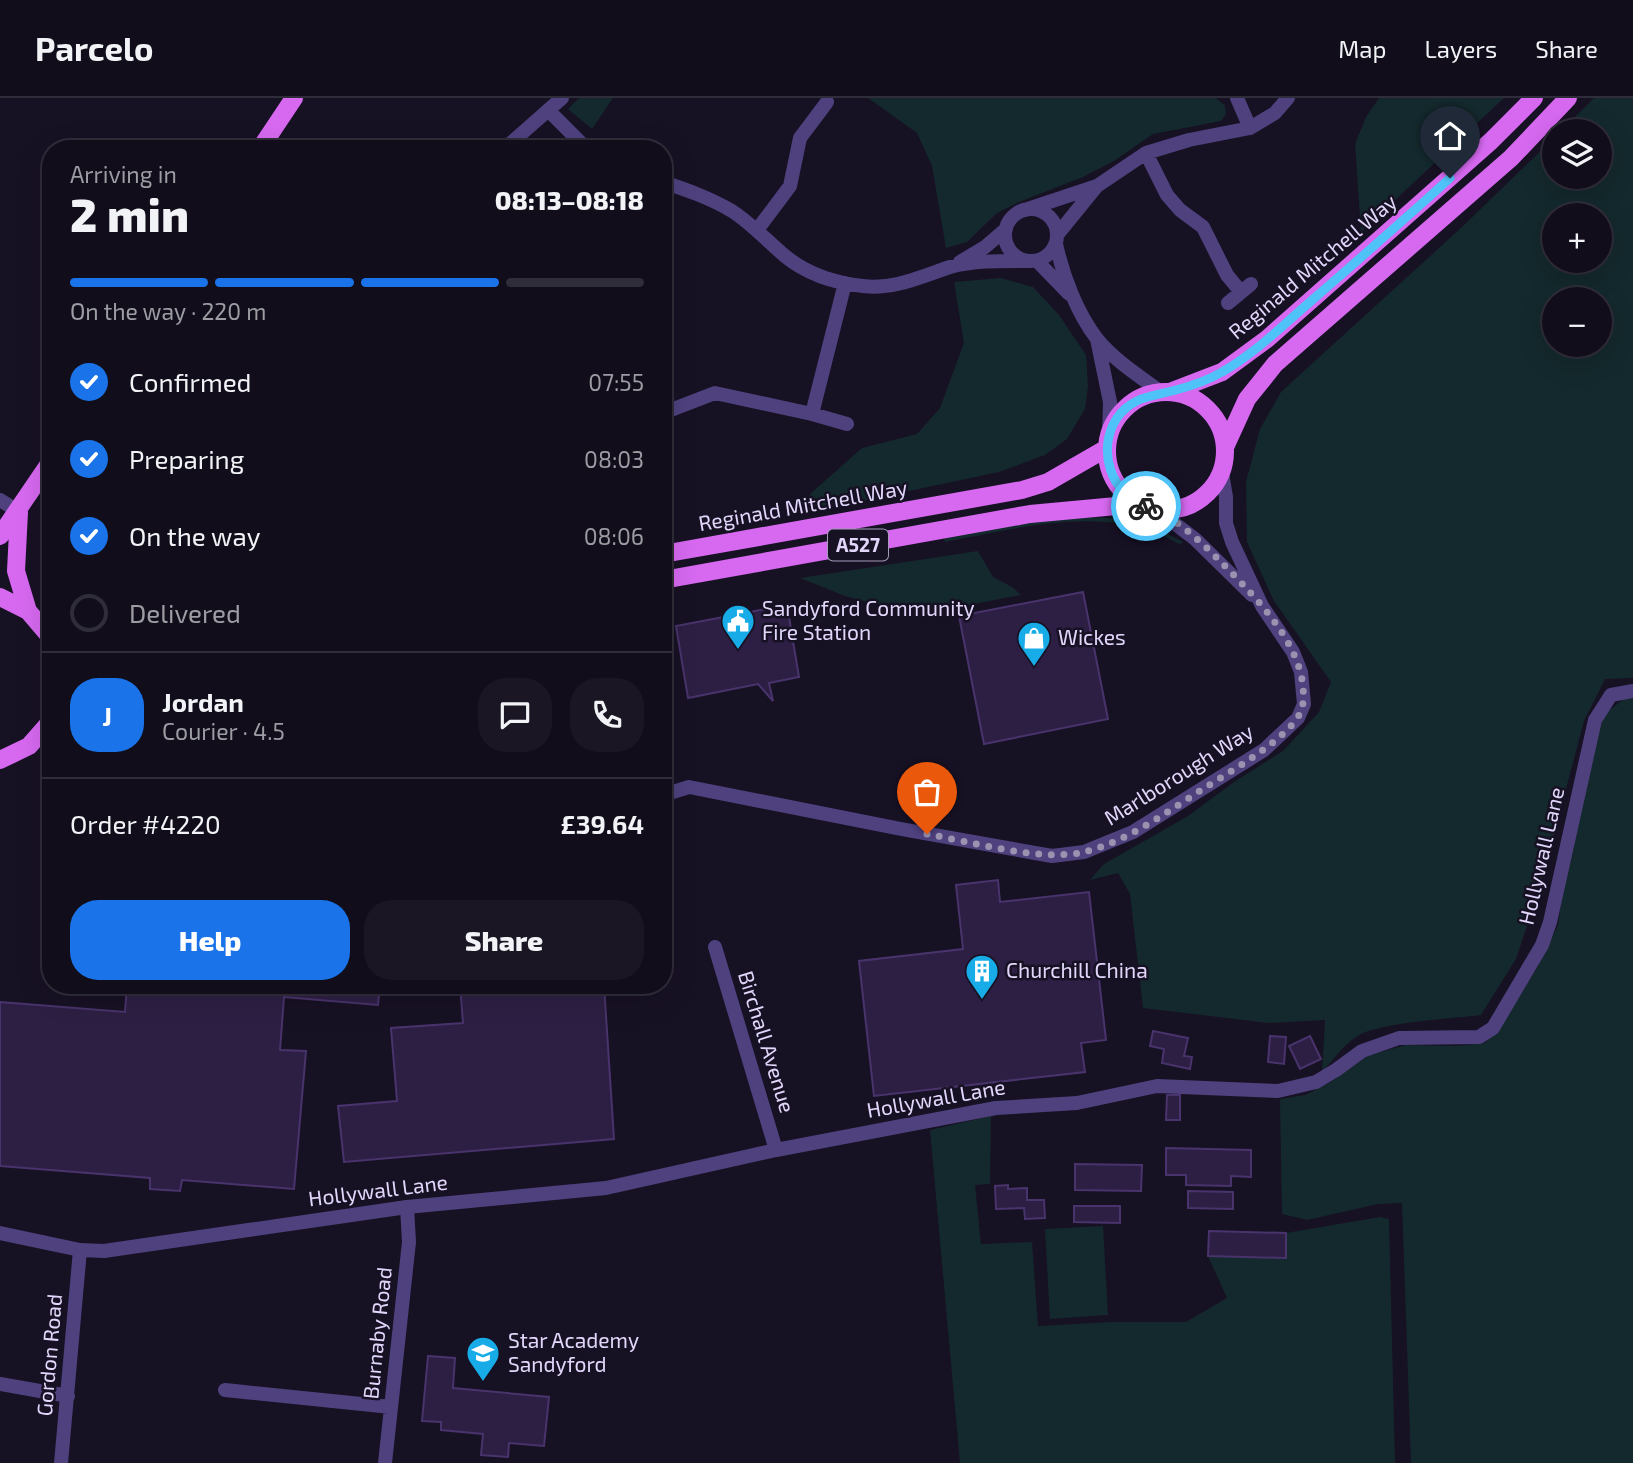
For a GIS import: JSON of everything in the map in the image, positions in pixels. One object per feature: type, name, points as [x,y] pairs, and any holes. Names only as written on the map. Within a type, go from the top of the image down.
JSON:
[{"type":"main road","points":[[266,140],[294,98]]},
{"type":"main road","name":"Reginald Mitchell Way","points":[[1165,392],[1222,372],[1267,340],[1481,151],[1534,98]]},
{"type":"main road","points":[[1226,445],[1218,423],[1204,405],[1188,396],[1165,392],[1138,399],[1125,408],[1118,417],[1108,442],[1108,461],[1114,480],[1126,495],[1138,504],[1157,510],[1180,510],[1210,492],[1222,473],[1226,445],[1247,399],[1275,364],[1511,158],[1568,98]]},
{"type":"main road","name":"Reginald Mitchell Way","points":[[672,552],[1023,490],[1048,482],[1108,442]]},
{"type":"main road","points":[[0,536],[42,475]]},
{"type":"main road","name":"A527","points":[[672,578],[1030,514],[1138,504]]},
{"type":"main road","points":[[19,512],[16,571],[28,611]]},
{"type":"main road","points":[[0,597],[28,611],[42,624]]},
{"type":"main road","points":[[0,760],[29,746],[42,731]]},
{"type":"street","points":[[514,140],[562,98]]},
{"type":"street","points":[[1237,98],[1250,128]]},
{"type":"street","points":[[953,267],[1006,229],[1016,215],[1024,210],[1097,186],[1146,153],[1189,140],[1250,128],[1275,113],[1288,98]]},
{"type":"street","points":[[757,230],[790,186],[800,138],[827,102]]},
{"type":"street","points":[[548,110],[578,140]]},
{"type":"street","points":[[1146,153],[1167,195],[1180,210],[1203,227],[1227,275],[1246,288],[1228,303]]},
{"type":"street","points":[[672,186],[697,193],[732,211],[797,264],[827,279],[866,287],[907,282],[953,267],[997,261],[1034,261],[1050,254],[1057,239],[1097,186]]},
{"type":"street","points":[[1024,210],[1045,213],[1054,222],[1060,263],[1076,303],[1097,339],[1120,361],[1165,392]]},
{"type":"street","points":[[1006,229],[1009,248],[1021,259],[1034,261],[1076,303]]},
{"type":"street","points":[[812,414],[845,283]]},
{"type":"street","points":[[1097,339],[1110,402],[1108,442]]},
{"type":"street","points":[[672,410],[715,393],[847,424]]},
{"type":"street","name":"Marlborough Way","points":[[672,792],[688,787],[1052,856],[1084,852],[1133,832],[1264,750],[1298,718],[1304,704],[1301,673],[1293,652],[1262,606],[1239,559],[1226,523],[1222,473]]},
{"type":"street","points":[[0,500],[19,512]]},
{"type":"street","name":"Marlborough Way","points":[[1157,510],[1214,556],[1262,606]]},
{"type":"street","name":"Hollywall Lane","points":[[0,1233],[79,1250],[104,1251],[407,1207],[606,1188],[776,1150],[996,1108],[1077,1104],[1157,1086],[1278,1091],[1316,1082],[1362,1051],[1399,1038],[1479,1037],[1493,1028],[1542,946],[1550,922],[1595,720],[1611,695],[1633,691]]},
{"type":"street","name":"Birchall Avenue","points":[[715,947],[776,1150]]},
{"type":"street","name":"Burnaby Road","points":[[385,1463],[409,1242],[407,1207]]},
{"type":"street","name":"Gordon Road","points":[[61,1463],[79,1250]]},
{"type":"street","points":[[0,1384],[68,1396]]},
{"type":"street","points":[[225,1390],[391,1407]]},
{"type":"green space","points":[[579,98],[613,98],[592,129],[568,109]]},
{"type":"green space","points":[[868,98],[1216,98],[1225,106],[1226,114],[1221,121],[1153,134],[1114,161],[1083,177],[997,213],[967,242],[946,248],[932,166],[917,133]]},
{"type":"green space","points":[[1379,98],[1504,98],[1361,232],[1355,144],[1366,117]]},
{"type":"green space","points":[[1594,98],[1633,98],[1633,678],[1605,679],[1584,721],[1540,887],[1516,959],[1481,1015],[1416,1022],[1366,1032],[1347,1045],[1322,1072],[1325,1020],[1269,1023],[1143,1008],[1130,894],[1118,873],[1090,880],[1104,864],[1188,816],[1283,751],[1319,712],[1331,682],[1274,601],[1247,542],[1246,482],[1260,429],[1281,392],[1462,227],[1542,150],[1542,189],[1612,189],[1612,119],[1573,119]]},
{"type":"green space","points":[[1001,278],[1033,287],[1059,315],[1086,355],[1088,386],[1085,409],[1067,439],[1045,455],[999,472],[810,512],[810,494],[862,448],[917,434],[940,408],[964,343],[954,282]]},
{"type":"green space","points":[[1073,517],[1130,521],[1183,542],[1180,544],[1149,531],[1121,524],[1092,521],[1033,526],[945,542],[944,538],[1026,522]]},
{"type":"green space","points":[[978,551],[993,577],[1021,595],[953,608],[889,608],[845,596],[800,578]]},
{"type":"green space","points":[[1625,698],[1633,698],[1633,1463],[1411,1463],[1402,1203],[1378,1204],[1307,1220],[1282,1214],[1280,1099],[1305,1095],[1329,1083],[1369,1055],[1406,1045],[1457,1046],[1485,1043],[1497,1031],[1536,970],[1558,925],[1565,872],[1598,732],[1606,713]]},
{"type":"green space","points":[[991,1116],[990,1184],[975,1185],[981,1244],[1032,1242],[1038,1326],[1186,1322],[1227,1298],[1208,1256],[1285,1258],[1286,1233],[1380,1217],[1389,1219],[1395,1463],[960,1463],[930,1130]]},
{"type":"green space","points":[[1103,1226],[1108,1315],[1050,1319],[1045,1229]]},
{"type":"building","name":"Wickes","points":[[1083,592],[1108,719],[984,744],[959,616]]},
{"type":"building","name":"Sandyford Community Fire Station","points":[[787,605],[799,677],[769,683],[773,701],[758,684],[688,698],[676,626]]},
{"type":"building","name":"Churchill China","points":[[998,880],[1000,902],[1089,892],[1106,1040],[1081,1043],[1085,1072],[874,1096],[859,961],[963,949],[956,885]]},
{"type":"building","points":[[126,994],[379,994],[378,1005],[284,997],[280,1050],[306,1051],[294,1189],[182,1180],[180,1191],[150,1189],[150,1178],[0,1166],[0,1002],[125,1012]]},
{"type":"building","points":[[461,994],[605,994],[614,1139],[344,1162],[338,1106],[397,1101],[391,1028],[463,1023]]},
{"type":"building","points":[[1153,1031],[1188,1038],[1184,1056],[1192,1057],[1190,1069],[1162,1063],[1164,1049],[1150,1046]]},
{"type":"building","points":[[1270,1036],[1286,1037],[1284,1064],[1268,1062]]},
{"type":"building","points":[[1310,1036],[1321,1059],[1300,1069],[1289,1046]]},
{"type":"building","points":[[1167,1095],[1180,1095],[1180,1120],[1166,1120]]},
{"type":"building","points":[[1166,1148],[1251,1150],[1251,1177],[1231,1176],[1231,1186],[1186,1185],[1186,1175],[1166,1175]]},
{"type":"building","points":[[1075,1164],[1142,1165],[1141,1191],[1075,1190]]},
{"type":"building","points":[[1008,1185],[1008,1189],[1027,1188],[1027,1200],[1044,1200],[1045,1218],[1025,1219],[1024,1208],[996,1209],[995,1186]]},
{"type":"building","points":[[1188,1191],[1233,1192],[1233,1209],[1188,1208]]},
{"type":"building","points":[[1074,1206],[1120,1206],[1120,1223],[1074,1222]]},
{"type":"building","points":[[1209,1231],[1286,1233],[1286,1258],[1208,1256]]},
{"type":"building","points":[[428,1356],[455,1358],[453,1388],[549,1397],[544,1446],[509,1443],[508,1457],[481,1455],[483,1434],[441,1430],[441,1422],[422,1421]]},
{"type":"way so far","points":[[927,834],[1052,856],[1084,852],[1133,832],[1155,819],[1264,750],[1298,718],[1304,704],[1301,673],[1293,652],[1262,606],[1223,564],[1188,533],[1157,510],[1146,506]]},
{"type":"place","name":"Sandyford Community Fire Station","points":[[738,651]]},
{"type":"place","name":"Wickes","points":[[1034,668]]},
{"type":"place","name":"Churchill China","points":[[982,1001]]},
{"type":"place","name":"Star Academy Sandyford","points":[[483,1383]]},
{"type":"route","points":[[1146,506],[1138,504],[1121,489],[1110,471],[1107,448],[1109,435],[1125,408],[1146,396],[1170,392],[1222,372],[1267,340],[1450,178]]}]
